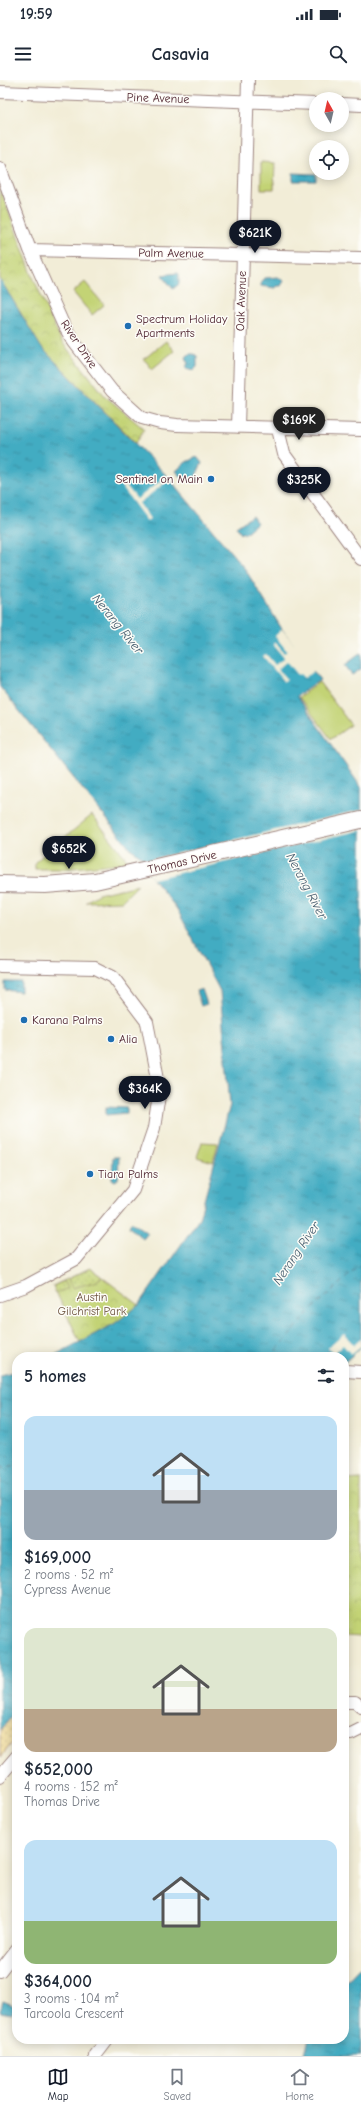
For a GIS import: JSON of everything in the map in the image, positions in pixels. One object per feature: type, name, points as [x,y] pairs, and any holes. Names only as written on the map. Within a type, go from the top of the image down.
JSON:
[{"type":"main road","name":"Thomas Drive","points":[[0,884],[70,884],[140,872],[361,820]]},
{"type":"street","name":"Oak Avenue","points":[[238,427],[248,80]]},
{"type":"street","name":"Pine Avenue","points":[[0,92],[309,104]]},
{"type":"street","points":[[349,104],[361,105]]},
{"type":"street","name":"River Drive","points":[[0,168],[30,250],[70,335],[112,391],[142,418],[160,423],[238,427],[361,430]]},
{"type":"street","name":"Palm Avenue","points":[[30,250],[361,258]]},
{"type":"street","points":[[278,428],[284,454],[361,559]]},
{"type":"street","points":[[0,966],[95,968],[113,977],[147,1022],[160,1089],[154,1128],[133,1190],[76,1259],[26,1286],[0,1296]]},
{"type":"street","points":[[349,1370],[361,1372]]},
{"type":"street","points":[[349,1702],[355,1702],[361,1707]]},
{"type":"street","points":[[349,1734],[356,1733],[361,1729]]},
{"type":"street","points":[[0,1776],[12,1762]]},
{"type":"street","points":[[0,1971],[12,1955]]},
{"type":"street","points":[[95,2056],[104,2044]]},
{"type":"green space","points":[[261,162],[275,163],[274,189],[261,189]]},
{"type":"green space","points":[[0,188],[33,277],[61,341],[105,396],[144,429],[136,443],[41,347],[0,279]]},
{"type":"green space","points":[[85,282],[104,305],[92,315],[73,292]]},
{"type":"green space","points":[[166,341],[174,351],[152,369],[144,359]]},
{"type":"green space","points":[[319,682],[351,725],[331,739],[299,697]]},
{"type":"green space","points":[[92,815],[129,862],[133,862],[64,869],[35,869],[35,862]]},
{"type":"green space","points":[[138,885],[122,901],[86,902],[98,894]]},
{"type":"green space","points":[[202,1142],[218,1143],[213,1162],[197,1157]]},
{"type":"green space","name":"Austin Gilchrist Park","points":[[90,1268],[139,1305],[119,1321],[80,1342],[53,1286]]},
{"type":"green space","points":[[90,1268],[102,1277],[95,1282],[72,1288],[68,1279]]},
{"type":"green space","points":[[64,1281],[68,1288],[56,1293],[53,1286]]},
{"type":"green space","points":[[361,1479],[361,1637],[349,1636],[349,1480]]},
{"type":"sand","points":[[12,1715],[12,1743],[0,1758],[0,1730]]},
{"type":"water","points":[[293,173],[309,174],[309,180],[316,180],[316,181],[293,181]]},
{"type":"water","points":[[179,274],[179,284],[173,289],[162,275]]},
{"type":"water","points":[[278,277],[284,281],[281,286],[275,288],[261,286],[261,281],[264,278]]},
{"type":"water","name":"Nerang River","points":[[0,279],[41,347],[167,476],[245,569],[282,629],[320,680],[297,696],[361,787],[361,1347],[349,1358],[349,1352],[61,1352],[114,1324],[139,1305],[199,1219],[230,1105],[220,991],[177,909],[140,862],[146,860],[130,848],[0,687]]},
{"type":"water","points":[[189,354],[194,354],[197,356],[197,367],[194,370],[186,368],[188,362],[186,357]]},
{"type":"water","points":[[197,457],[202,463],[194,480],[182,478],[176,471],[186,462]]},
{"type":"water","points":[[252,516],[257,523],[244,534],[243,532],[241,534],[236,527]]},
{"type":"water","points":[[361,653],[361,669],[352,675],[345,665]]},
{"type":"water","points":[[5,982],[21,982],[21,992],[5,990]]},
{"type":"water","points":[[202,989],[207,1004],[201,1006],[196,991]]},
{"type":"water","points":[[106,1107],[127,1108],[127,1113],[106,1115]]},
{"type":"water","points":[[113,1157],[119,1157],[118,1179],[115,1181],[112,1179]]},
{"type":"water","points":[[131,1222],[148,1233],[143,1239],[129,1227]]},
{"type":"water","points":[[12,1372],[12,1715],[0,1730],[0,1375]]},
{"type":"water","points":[[361,1966],[361,2056],[304,2056],[308,2044],[349,2044],[349,1979]]},
{"type":"water","points":[[3,2001],[12,2005],[12,2014],[0,2012]]},
{"type":"pier","points":[[167,476],[170,479],[139,503],[150,519],[147,521],[121,486],[124,483],[137,499]]},
{"type":"pier","points":[[282,629],[315,670],[304,678],[300,674],[298,675],[287,661],[278,669],[287,680],[284,682],[263,656],[266,654],[275,665],[284,658],[273,644],[275,642],[284,653],[287,651],[275,636]]},
{"type":"pier","points":[[361,810],[361,830],[153,879],[140,862]]},
{"type":"pier","points":[[344,1334],[354,1345],[361,1339],[361,1346],[351,1354],[343,1345],[335,1352],[331,1352],[328,1348]]},
{"type":"ferry route","points":[[275,1352],[311,1310],[361,1264]]},
{"type":"ferry route","points":[[0,1468],[12,1466]]},
{"type":"place","name":"Spectrum Holiday Apartments","points":[[128,326]]},
{"type":"place","name":"Sentinel on Main","points":[[211,479]]},
{"type":"place","name":"Karana Palms","points":[[24,1020]]},
{"type":"place","name":"Alia","points":[[111,1039]]},
{"type":"place","name":"Tiara Palms","points":[[90,1174]]}]
